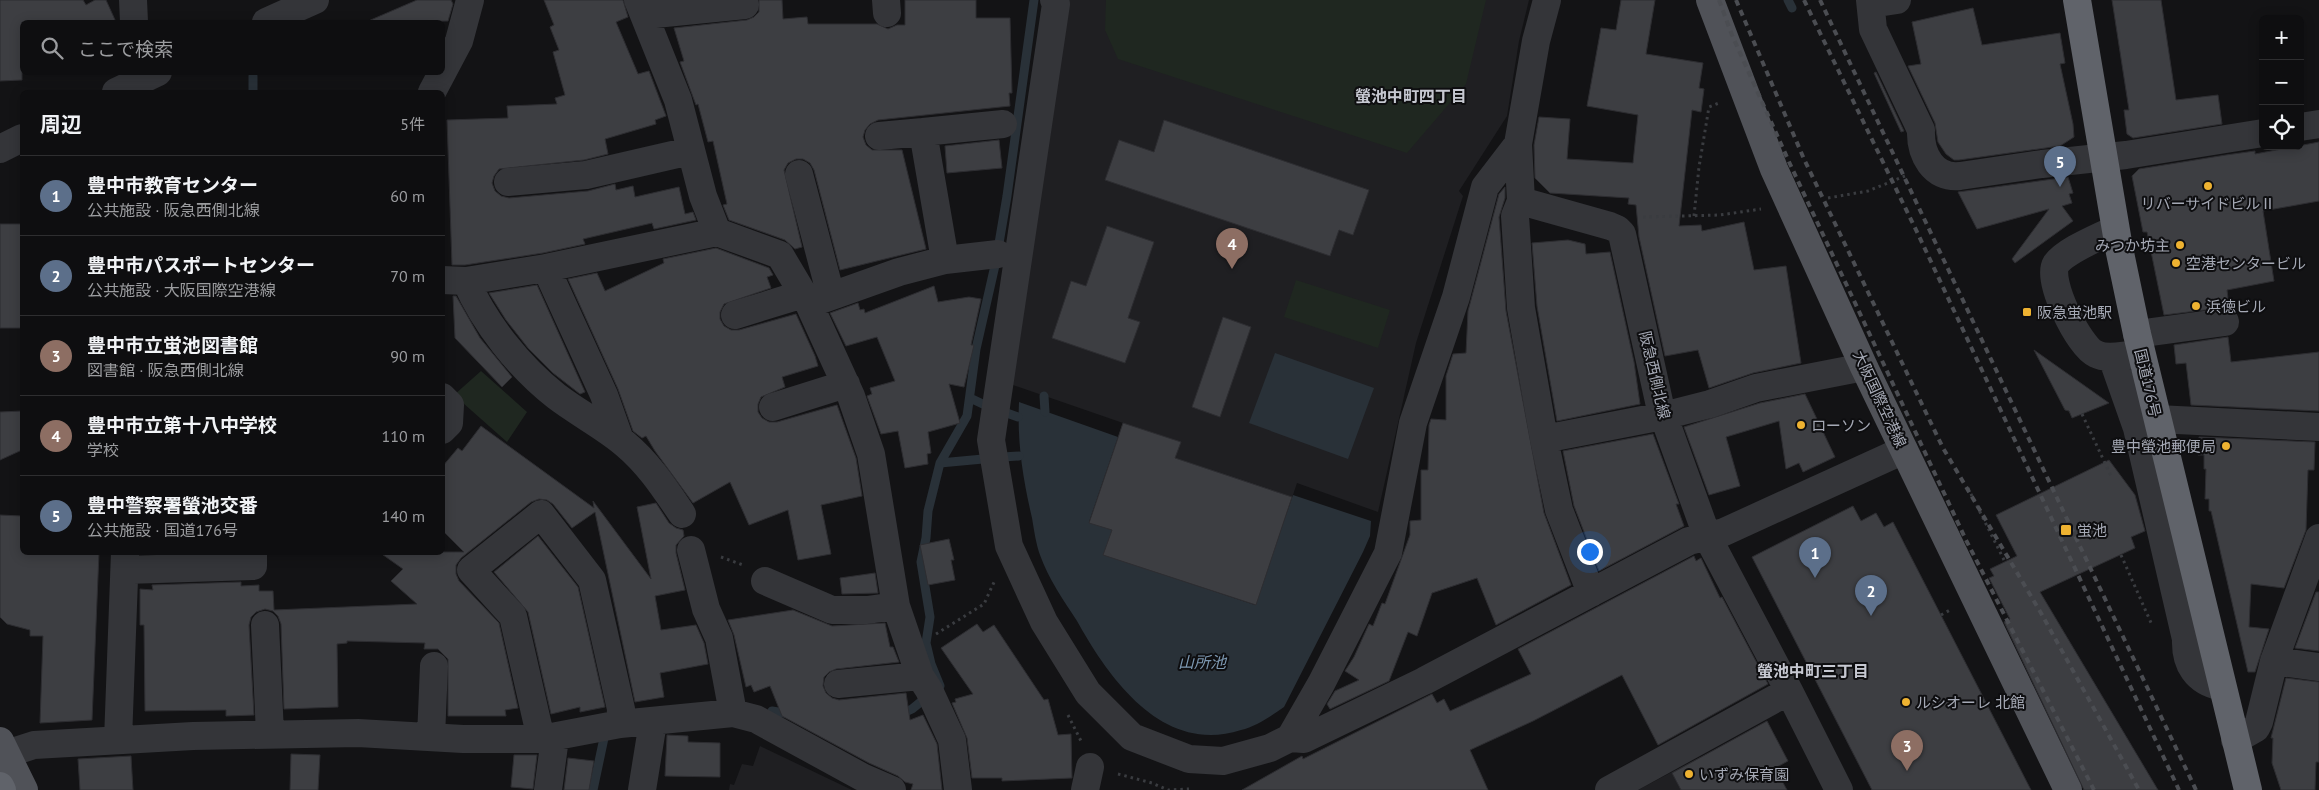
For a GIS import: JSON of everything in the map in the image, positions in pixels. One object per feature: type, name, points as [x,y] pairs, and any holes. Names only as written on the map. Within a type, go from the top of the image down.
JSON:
[{"type":"highway","name":"国道176号","points":[[2077,0],[2115,229],[2139,344],[2248,790]]},
{"type":"highway","points":[[0,786],[2,790]]},
{"type":"main road","name":"大阪国際空港線","points":[[1710,0],[1774,169],[1864,366],[2068,790]]},
{"type":"main road","points":[[3,747],[24,790]]},
{"type":"street","points":[[133,0],[134,20]]},
{"type":"street","points":[[270,20],[315,0]]},
{"type":"street","points":[[445,67],[459,40],[470,0]]},
{"type":"street","points":[[1054,0],[1056,4],[991,440],[1009,546],[1044,622],[1088,693],[1132,737],[1189,759],[1223,761],[1270,748],[1290,738],[1304,739],[1424,681],[1689,540],[1724,532],[1904,450]]},
{"type":"street","points":[[1547,0],[1536,41],[1518,144],[1521,201],[1515,216],[1521,308],[1544,439],[1559,510],[1591,593]]},
{"type":"street","points":[[1897,0],[1870,2],[1872,30],[1921,130],[1920,143],[1930,163],[1940,175],[1949,177],[2042,164],[2104,158],[2259,134]]},
{"type":"street","points":[[717,232],[703,196],[678,100],[642,7],[745,5]]},
{"type":"street","points":[[120,90],[149,75]]},
{"type":"street","points":[[433,90],[441,75]]},
{"type":"street","points":[[879,136],[1003,124]]},
{"type":"street","points":[[2304,126],[2319,124]]},
{"type":"street","points":[[923,132],[944,260]]},
{"type":"street","points":[[0,148],[20,139]]},
{"type":"street","points":[[1290,738],[1388,553],[1413,424],[1456,297],[1485,186],[1518,144]]},
{"type":"street","points":[[508,182],[586,176],[690,151]]},
{"type":"street","points":[[799,174],[814,298],[871,454],[896,606],[928,689],[952,740],[958,790]]},
{"type":"street","points":[[1521,201],[1617,229]]},
{"type":"street","name":"阪急西側北線","points":[[1617,229],[1622,234],[1627,247],[1663,416],[1707,536],[1839,790]]},
{"type":"street","points":[[2115,229],[2065,256],[2056,265],[2054,272],[2055,282],[2075,333],[2097,355],[2112,357],[2139,344],[2225,322]]},
{"type":"street","points":[[454,280],[546,268],[717,232],[780,255],[814,298]]},
{"type":"street","points":[[735,315],[814,298],[944,260],[998,254]]},
{"type":"street","points":[[546,268],[604,395],[620,440]]},
{"type":"street","points":[[454,280],[477,306],[504,342],[538,379],[556,396],[620,440],[658,477],[682,514]]},
{"type":"street","points":[[2112,357],[2136,428],[2186,639],[2187,661],[2202,680],[2211,685],[2222,686]]},
{"type":"street","points":[[1544,439],[1663,416],[1710,404],[1756,388],[1864,366]]},
{"type":"street","points":[[773,407],[846,384]]},
{"type":"street","points":[[445,400],[450,405],[449,422],[445,427]]},
{"type":"street","points":[[2157,419],[2319,427]]},
{"type":"street","points":[[548,790],[548,739],[513,616],[472,570],[541,514],[592,580],[621,709],[620,724]]},
{"type":"street","points":[[2235,740],[2256,728],[2274,661],[2319,538]]},
{"type":"street","points":[[691,550],[706,609],[719,638],[733,713]]},
{"type":"street","points":[[118,740],[125,561],[253,566],[253,555]]},
{"type":"street","points":[[765,581],[832,610],[867,610],[896,606]]},
{"type":"street","points":[[265,624],[270,734]]},
{"type":"street","points":[[2274,661],[2319,667]]},
{"type":"street","points":[[431,737],[434,666]]},
{"type":"street","points":[[838,684],[928,689]]},
{"type":"street","points":[[1609,790],[1789,691]]},
{"type":"street","points":[[3,747],[270,734],[358,733],[431,737],[548,739],[620,724],[733,713],[756,719],[892,790]]},
{"type":"street","points":[[642,790],[653,722]]},
{"type":"path","points":[[1694,216],[1699,167],[1709,107],[1746,93]]},
{"type":"path","points":[[1828,198],[1874,189],[1930,163]]},
{"type":"path","points":[[1617,229],[1630,216],[1720,216],[1791,204]]},
{"type":"path","points":[[2082,414],[2111,476]]},
{"type":"path","points":[[1968,488],[2005,562]]},
{"type":"path","points":[[2121,555],[2153,628]]},
{"type":"path","points":[[933,636],[984,604],[998,572]]},
{"type":"shaded area","points":[[1065,0],[1529,0],[1519,41],[1507,116],[1459,191],[1463,196],[1416,343],[1378,512],[1297,483],[1256,605],[1103,555],[1089,523],[1123,423],[1007,383]]},
{"type":"shaded area","points":[[1106,0],[1486,0],[1466,84],[1407,153],[1118,59],[1105,30]]},
{"type":"shaded area","points":[[1296,280],[1390,310],[1378,348],[1284,317]]},
{"type":"shaded area","points":[[481,371],[527,412],[507,442],[454,395]]},
{"type":"shaded area","points":[[760,746],[852,790],[729,790],[730,784],[734,785],[742,764],[753,766]]},
{"type":"shaded area","name":"いずみ保育園","points":[[1700,757],[1718,790],[1638,790]]},
{"type":"water","points":[[1275,353],[1374,388],[1348,459],[1249,423]]},
{"type":"water","name":"山所池","points":[[1019,402],[1118,437],[1089,522],[1112,530],[1104,555],[1255,605],[1293,495],[1371,521],[1370,536],[1363,552],[1284,707],[1253,726],[1241,730],[1213,735],[1187,732],[1164,722],[1142,707],[1123,688],[1090,644],[1043,564],[1035,537],[1021,461]]},
{"type":"building","points":[[0,0],[83,0],[86,5],[95,0],[106,0],[115,20],[20,20],[20,75],[22,75],[22,80],[0,81]]},
{"type":"building","points":[[417,0],[451,0],[453,4],[448,21],[371,20]]},
{"type":"building","points":[[544,0],[623,0],[628,17],[616,22],[638,74],[649,71],[666,116],[655,120],[656,124],[605,139],[608,154],[584,160],[499,169],[492,183],[495,191],[501,196],[509,198],[588,191],[615,184],[616,190],[633,186],[635,197],[679,187],[685,214],[693,212],[696,220],[654,229],[652,223],[583,239],[585,244],[543,253],[465,265],[452,265],[447,120],[508,118],[507,106],[557,104],[555,98],[565,95],[553,52],[559,50],[550,27],[554,25]]},
{"type":"building","points":[[759,0],[782,0],[783,19],[807,17],[808,24],[877,24],[888,29],[897,25],[905,25],[905,0],[976,0],[976,18],[1010,18],[1012,93],[1009,93],[1010,106],[878,120],[870,124],[865,130],[863,137],[866,145],[872,150],[902,150],[926,249],[840,270],[814,170],[810,163],[803,159],[796,159],[788,163],[784,170],[802,247],[795,249],[785,240],[729,220],[723,205],[727,204],[713,141],[708,142],[698,104],[696,105],[680,62],[684,61],[674,28],[747,20],[759,12]]},
{"type":"building","points":[[1621,0],[1655,0],[1646,54],[1703,63],[1699,88],[1704,89],[1701,112],[1692,110],[1679,226],[1701,225],[1702,231],[1744,222],[1754,270],[1786,266],[1801,363],[1753,373],[1709,388],[1698,350],[1665,356],[1639,237],[1636,205],[1628,204],[1629,198],[1550,193],[1535,178],[1534,145],[1539,117],[1570,119],[1567,159],[1633,163],[1638,115],[1587,106],[1601,28],[1616,30]]},
{"type":"building","points":[[2112,0],[2161,0],[2176,100],[2218,95],[2222,124],[2133,138],[2127,134],[2124,110],[2129,110]]},
{"type":"building","points":[[1973,8],[1982,45],[2060,33],[2065,63],[2060,64],[2074,137],[2060,146],[1959,160],[1954,160],[1946,154],[1938,142],[1935,123],[1908,66],[1921,64],[1912,22]]},
{"type":"building","points":[[1876,72],[1904,131],[1901,132],[1874,73]]},
{"type":"building","points":[[1164,120],[1369,190],[1353,235],[1339,230],[1330,256],[1105,180],[1119,140],[1154,152]]},
{"type":"building","points":[[999,140],[1002,168],[947,173],[945,146]]},
{"type":"building","points":[[2319,142],[2319,201],[2263,211],[2274,281],[2227,290],[2229,307],[2164,315],[2147,232],[2143,232],[2132,176],[2139,169],[2255,151],[2255,154],[2276,150],[2304,150],[2304,145]]},
{"type":"building","points":[[2068,177],[2073,193],[2069,194],[2072,203],[2062,206],[2073,221],[2015,263],[2012,259],[2049,209],[1977,229],[1958,192]]},
{"type":"building","points":[[1505,187],[1505,198],[1499,217],[1506,311],[1544,513],[1571,585],[1496,625],[1477,578],[1432,593],[1417,636],[1408,632],[1389,681],[1330,709],[1327,704],[1335,691],[1359,680],[1345,671],[1354,657],[1369,624],[1373,626],[1382,603],[1385,604],[1410,535],[1410,521],[1421,520],[1421,470],[1428,470],[1429,425],[1431,419],[1446,420],[1446,376],[1453,354],[1466,353],[1468,311],[1499,194]]},
{"type":"building","points":[[0,224],[20,224],[20,328],[0,328]]},
{"type":"building","points":[[1107,226],[1154,242],[1128,318],[1140,322],[1125,363],[1052,338],[1071,281],[1086,286]]},
{"type":"building","points":[[1568,240],[1585,244],[1586,254],[1610,252],[1634,362],[1640,404],[1557,421],[1537,306],[1532,243]]},
{"type":"building","points":[[716,248],[769,268],[773,275],[767,277],[771,288],[724,304],[720,312],[720,319],[724,326],[731,330],[739,330],[796,314],[818,366],[782,377],[785,387],[761,397],[758,404],[758,412],[762,418],[769,422],[777,422],[837,405],[856,458],[862,496],[821,505],[831,554],[798,560],[788,510],[749,525],[730,482],[693,503],[646,436],[642,438],[633,431],[618,389],[568,279],[597,273],[605,291],[664,263],[663,259]]},
{"type":"building","points":[[537,285],[585,392],[580,394],[553,373],[528,348],[506,320],[489,293]]},
{"type":"building","points":[[934,286],[938,302],[969,297],[981,299],[971,345],[974,345],[964,387],[949,384],[960,423],[928,432],[931,453],[927,454],[928,464],[905,468],[898,431],[881,434],[867,396],[872,394],[870,388],[895,381],[877,337],[846,346],[830,313],[858,303],[860,310],[864,309],[865,313]]},
{"type":"building","points":[[453,296],[456,296],[480,338],[512,377],[502,387],[455,338]]},
{"type":"building","points":[[1223,317],[1251,327],[1220,417],[1192,407]]},
{"type":"building","points":[[2228,337],[2231,362],[2319,352],[2319,411],[2191,405],[2186,363],[2176,364],[2174,345]]},
{"type":"building","points":[[2034,350],[2109,403],[2072,418],[2069,411],[2065,410]]},
{"type":"building","points":[[1805,394],[1835,457],[1803,472],[1799,463],[1786,469],[1779,421],[1726,437],[1740,486],[1709,495],[1684,427],[1760,403]]},
{"type":"building","points":[[20,411],[20,451],[0,460],[0,412]]},
{"type":"building","points":[[1123,423],[1181,442],[1175,458],[1292,497],[1256,605],[1103,555],[1112,530],[1089,523]]},
{"type":"building","points":[[481,426],[594,508],[593,501],[651,579],[637,507],[656,503],[669,523],[683,530],[684,536],[676,545],[676,553],[685,590],[655,596],[661,630],[696,625],[704,643],[708,664],[660,673],[664,697],[635,702],[595,512],[572,528],[553,504],[547,500],[539,499],[531,502],[461,558],[456,565],[456,574],[459,581],[499,623],[518,708],[505,710],[506,716],[448,716],[448,659],[438,649],[424,649],[425,643],[347,641],[347,643],[337,644],[338,707],[284,709],[281,624],[278,616],[273,611],[265,609],[256,612],[251,617],[249,625],[254,715],[226,716],[226,710],[145,711],[144,625],[140,625],[140,589],[153,590],[152,585],[241,582],[241,586],[259,585],[259,591],[273,591],[274,610],[417,604],[391,581],[403,569],[383,555],[445,555],[445,552],[464,552],[445,533],[445,463],[458,448],[462,451]]},
{"type":"building","points":[[1653,434],[1679,504],[1676,504],[1684,526],[1599,571],[1574,506],[1563,451]]},
{"type":"building","points":[[2199,437],[2315,442],[2314,470],[2308,470],[2306,530],[2284,588],[2251,584],[2249,627],[2269,629],[2255,672],[2248,672],[2211,511],[2209,511],[2209,499],[2205,499],[2206,469],[2204,469],[2204,455],[2198,455]]},
{"type":"building","points":[[2109,460],[2135,495],[2145,531],[2131,537],[2135,548],[2040,592],[2158,790],[2084,790],[2004,622],[2010,619],[1989,578],[1994,576],[1990,569],[2017,556],[1996,515]]},
{"type":"building","name":"ルシオーレ 北館","points":[[1853,506],[1861,521],[1876,513],[1884,527],[1893,522],[2031,790],[1872,790],[1752,557]]},
{"type":"building","points":[[0,515],[20,516],[20,555],[99,555],[92,720],[40,723],[43,636],[30,636],[30,630],[7,624],[0,617]]},
{"type":"building","points":[[538,536],[578,587],[605,707],[580,712],[580,707],[551,714],[528,612],[494,572]]},
{"type":"building","points":[[949,539],[954,560],[951,560],[955,580],[928,585],[920,545]]},
{"type":"building","points":[[1694,556],[1696,561],[1701,558],[1720,598],[1722,597],[1768,684],[1658,745],[1622,675],[1533,721],[1470,750],[1488,790],[1242,790],[1302,756],[1303,759],[1432,694],[1437,703],[1444,699],[1450,711],[1531,674],[1518,649]]},
{"type":"building","points":[[875,573],[878,593],[842,594],[840,578]]},
{"type":"building","points":[[2316,592],[2319,592],[2319,651],[2295,648]]},
{"type":"building","points":[[793,610],[832,626],[885,623],[890,647],[893,647],[899,662],[836,669],[824,677],[823,686],[826,693],[832,698],[839,700],[906,693],[910,720],[923,715],[937,744],[942,790],[911,790],[913,784],[905,782],[898,776],[869,763],[782,716],[770,686],[754,692],[751,685],[746,687],[734,635],[728,620]]},
{"type":"building","points":[[977,624],[983,632],[994,625],[1044,700],[1048,699],[1058,735],[1071,734],[1072,778],[1002,781],[1002,778],[972,778],[967,738],[952,703],[956,702],[955,699],[973,694],[941,648]]},
{"type":"building","points":[[2286,678],[2319,682],[2319,762],[2316,762],[2315,790],[2281,790],[2272,763],[2273,738],[2271,738]]},
{"type":"building","points":[[1767,721],[1788,761],[1775,768],[1787,790],[1681,790],[1672,773]]},
{"type":"building","points":[[667,735],[688,736],[688,742],[720,743],[720,777],[665,776]]},
{"type":"building","points":[[291,754],[320,755],[318,790],[290,790]]},
{"type":"building","points":[[514,755],[537,755],[533,789],[511,787]]},
{"type":"building","points":[[131,756],[133,790],[80,790],[78,759]]},
{"type":"building","points":[[568,758],[594,761],[589,790],[564,790]]},
{"type":"waterway","points":[[940,686],[931,664],[926,643],[930,617],[921,562],[926,538],[928,511],[940,463],[967,416],[976,349],[996,261],[1007,196],[1034,0]]},
{"type":"waterway","points":[[1788,0],[1792,8]]},
{"type":"waterway","points":[[253,76],[253,90]]},
{"type":"waterway","points":[[1044,396],[1045,412]]},
{"type":"waterway","points":[[970,398],[987,406]]},
{"type":"waterway","points":[[1004,412],[1018,417]]},
{"type":"waterway","points":[[1003,457],[1019,456]]},
{"type":"waterway","points":[[940,463],[983,459]]},
{"type":"waterway","points":[[899,715],[912,709],[928,696]]},
{"type":"waterway","points":[[772,711],[790,714]]},
{"type":"waterway","points":[[593,790],[604,738]]},
{"type":"railway","points":[[1719,0],[1732,35],[1790,164],[1966,540],[2094,790]]},
{"type":"railway","points":[[1736,0],[1804,159],[1943,448],[2041,613],[2139,790]]},
{"type":"railway","points":[[1804,0],[1918,234],[2179,790]]},
{"type":"railway","points":[[1820,0],[2196,790]]},
{"type":"place","name":"リバーサイドビルⅡ","points":[[2208,186]]},
{"type":"place","name":"豊中警察署螢池交番","points":[[2060,187]]},
{"type":"place","name":"みつか坊主","points":[[2180,245]]},
{"type":"place","name":"空港センタービル","points":[[2176,263]]},
{"type":"place","name":"豊中市立第十八中学校","points":[[1232,269]]},
{"type":"place","name":"浜徳ビル","points":[[2196,306]]},
{"type":"place","name":"阪急蛍池駅","points":[[2027,312]]},
{"type":"place","name":"ローソン","points":[[1801,425]]},
{"type":"place","name":"豊中螢池郵便局","points":[[2226,446]]},
{"type":"place","name":"蛍池","points":[[2066,530]]},
{"type":"place","name":"豊中市教育センター","points":[[1815,578]]},
{"type":"place","name":"豊中市パスポートセンター","points":[[1871,616]]},
{"type":"place","name":"ルシオーレ 北館","points":[[1906,702]]},
{"type":"place","name":"豊中市立蛍池図書館","points":[[1907,771]]},
{"type":"place","name":"いずみ保育園","points":[[1689,774]]},
{"type":"district","name":"螢池中町四丁目","points":[[1411,96]]},
{"type":"district","name":"螢池中町三丁目","points":[[1813,671]]}]
